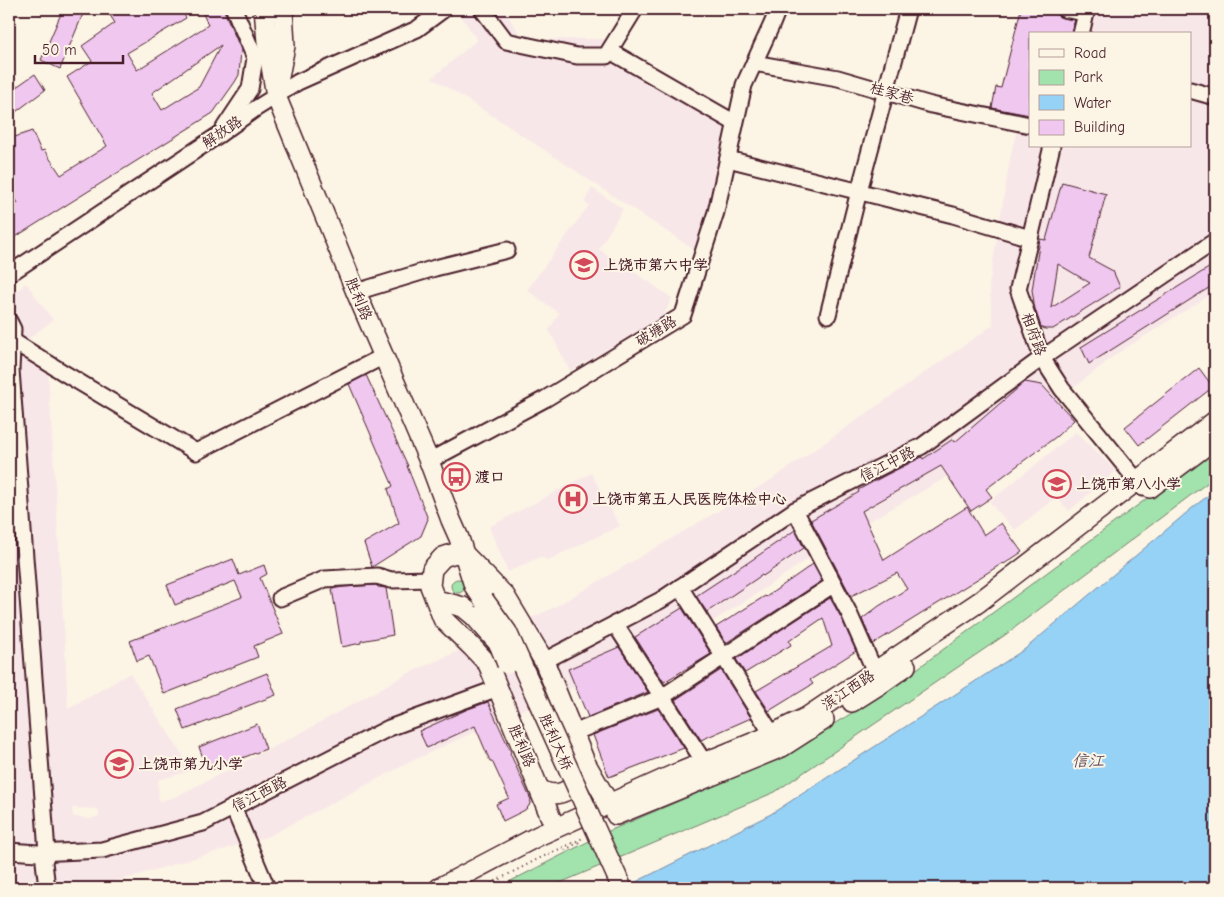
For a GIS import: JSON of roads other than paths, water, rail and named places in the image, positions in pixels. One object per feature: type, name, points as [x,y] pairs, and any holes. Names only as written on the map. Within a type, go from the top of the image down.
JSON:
[{"type":"main road","name":"胜利路","points":[[264,9],[267,42],[276,96],[456,530],[465,555],[479,608]]},
{"type":"main road","points":[[276,96],[285,46],[283,9]]},
{"type":"main road","name":"滨江西路","points":[[460,888],[563,838],[782,747],[882,684],[1142,486],[1215,421]]},
{"type":"main road","name":"滨江西路","points":[[439,888],[538,836],[807,717],[979,602],[1142,486],[1215,439]]},
{"type":"main road","points":[[443,557],[446,541],[444,502]]},
{"type":"main road","points":[[479,608],[463,607],[436,600],[430,586],[432,569],[443,557],[455,553],[465,555],[505,596],[544,661],[554,698],[580,755],[609,804]]},
{"type":"main road","name":"胜利路","points":[[436,600],[443,619],[488,664],[540,781],[556,828]]},
{"type":"main road","name":"胜利大桥","points":[[479,608],[499,644],[607,888]]},
{"type":"main road","name":"胜利大桥","points":[[479,608],[507,632],[622,888]]},
{"type":"main road","points":[[540,781],[548,793],[564,792],[576,784],[582,776],[580,755]]},
{"type":"street","points":[[220,134],[250,89],[255,58],[234,9]]},
{"type":"street","name":"解放路","points":[[9,274],[298,82],[417,29],[444,9]]},
{"type":"street","points":[[482,9],[506,41],[577,56],[606,56],[635,9]]},
{"type":"street","name":"破塘路","points":[[428,461],[545,399],[683,315],[716,212],[744,85],[778,9]]},
{"type":"street","points":[[828,315],[908,9]]},
{"type":"street","points":[[1064,9],[1087,11],[1082,32]]},
{"type":"street","points":[[610,50],[736,123]]},
{"type":"street","name":"桂家巷","points":[[754,63],[838,78],[931,105],[1029,125]]},
{"type":"street","points":[[1192,90],[1215,96]]},
{"type":"street","name":"相府路","points":[[1052,148],[1018,289],[1042,358],[1062,389],[1142,486]]},
{"type":"street","points":[[728,159],[953,215],[1030,238]]},
{"type":"street","name":"信江中路","points":[[544,661],[661,600],[795,510],[922,446],[1042,358],[1215,242]]},
{"type":"street","points":[[356,292],[435,268],[507,250]]},
{"type":"street","points":[[9,321],[13,329],[11,370],[42,853],[47,888]]},
{"type":"street","points":[[12,338],[16,343],[64,373],[196,452],[384,356]]},
{"type":"street","points":[[795,510],[849,614],[875,672]]},
{"type":"street","points":[[280,598],[325,579],[377,576],[391,580],[431,579]]},
{"type":"street","points":[[583,729],[662,696],[834,584]]},
{"type":"street","points":[[680,587],[772,734]]},
{"type":"street","points":[[614,624],[704,762]]},
{"type":"street","name":"信江西路","points":[[9,851],[42,853],[102,850],[203,823],[389,728],[498,688]]},
{"type":"street","points":[[233,807],[267,888]]},
{"type":"water","name":"信江","points":[[1215,490],[1215,888],[624,888],[771,814],[1025,649]]},
{"type":"place","name":"上饶市第六中学","points":[[584,265]]},
{"type":"place","name":"渡口","points":[[456,477]]},
{"type":"place","name":"上饶市第八小学","points":[[1057,484]]},
{"type":"place","name":"上饶市第五人民医院体检中心","points":[[573,499]]},
{"type":"place","name":"上饶市第九小学","points":[[119,764]]}]
